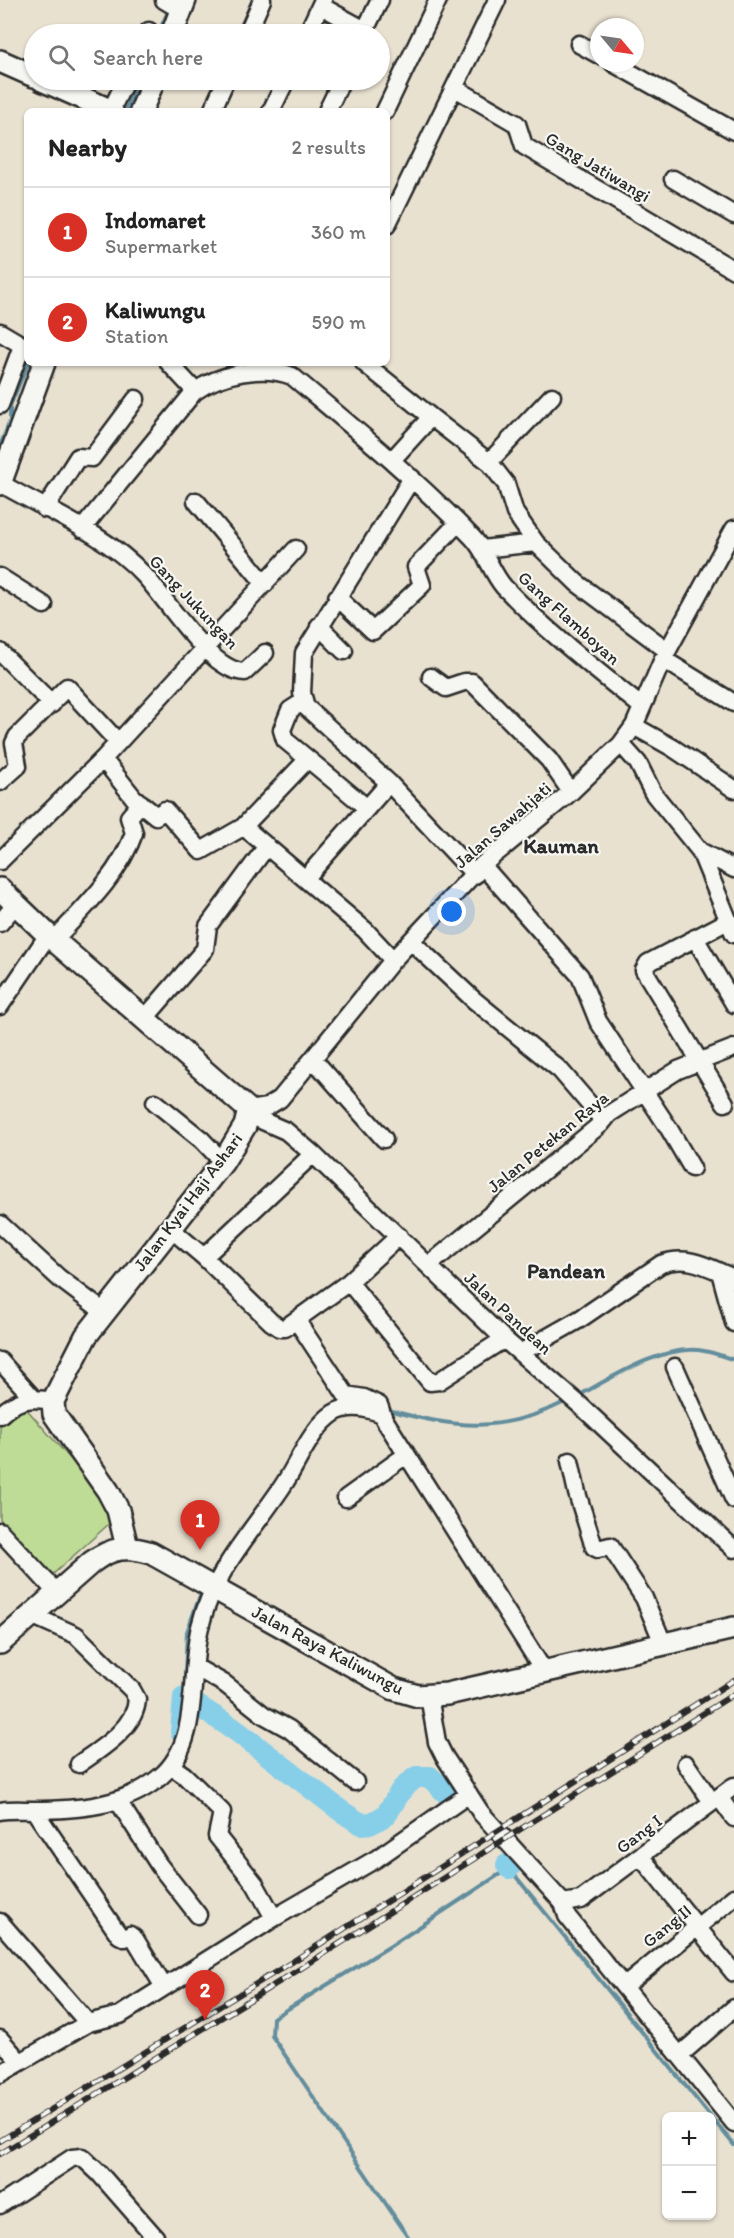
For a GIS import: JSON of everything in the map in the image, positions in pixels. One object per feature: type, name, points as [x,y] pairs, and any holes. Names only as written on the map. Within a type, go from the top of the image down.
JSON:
[{"type":"main road","points":[[173,24],[174,3]]},
{"type":"main road","points":[[0,60],[24,71]]},
{"type":"main road","points":[[64,90],[104,108]]},
{"type":"main road","points":[[142,108],[150,90]]},
{"type":"main road","points":[[0,484],[13,405],[42,366]]},
{"type":"main road","name":"Jalan Kyai Haji Ashari","points":[[0,889],[51,937],[146,1017],[249,1112],[246,1126],[223,1162],[104,1312],[43,1400]]},
{"type":"main road","points":[[0,1643],[31,1614],[105,1553],[127,1547],[118,1510],[43,1400]]},
{"type":"main road","name":"Jalan Raya Kaliwungu","points":[[127,1547],[151,1553],[406,1694],[429,1696],[472,1689],[734,1628]]},
{"type":"street","points":[[251,24],[262,0]]},
{"type":"street","points":[[368,24],[380,0]]},
{"type":"street","points":[[386,108],[438,0]]},
{"type":"street","points":[[390,219],[497,0]]},
{"type":"street","points":[[312,24],[322,3],[352,24]]},
{"type":"street","points":[[579,44],[590,50]]},
{"type":"street","points":[[629,72],[734,131]]},
{"type":"street","name":"Gang Jatiwangi","points":[[455,88],[516,124],[524,146],[734,270]]},
{"type":"street","points":[[112,108],[121,90]]},
{"type":"street","points":[[213,108],[221,90]]},
{"type":"street","points":[[272,108],[281,90]]},
{"type":"street","points":[[328,108],[337,90]]},
{"type":"street","points":[[673,179],[734,215]]},
{"type":"street","points":[[0,332],[24,346]]},
{"type":"street","points":[[13,405],[24,352]]},
{"type":"street","points":[[172,366],[195,391]]},
{"type":"street","points":[[82,530],[195,391],[216,379],[227,366]]},
{"type":"street","points":[[368,366],[489,462],[506,484],[515,513],[536,543],[577,583],[665,655],[734,703]]},
{"type":"street","name":"Gang Flamboyan","points":[[216,379],[275,370],[292,376],[412,478],[482,549],[497,577],[510,593],[586,662],[642,707]]},
{"type":"street","points":[[489,462],[552,396]]},
{"type":"street","points":[[45,509],[78,457],[92,458],[136,399]]},
{"type":"street","points":[[392,460],[431,417]]},
{"type":"street","points":[[412,478],[304,653],[302,683],[306,707],[389,783],[478,870],[580,976],[598,1021],[692,1168]]},
{"type":"street","name":"Gang Jukungan","points":[[0,484],[82,530],[144,574],[179,620],[224,664],[240,672],[251,669],[265,653]]},
{"type":"street","points":[[196,501],[265,584]]},
{"type":"street","points":[[337,597],[373,631],[422,585],[416,567],[458,523]]},
{"type":"street","name":"Jalan Sawahjati","points":[[249,1112],[267,1107],[280,1099],[393,960],[478,870],[571,792],[621,744],[634,726],[665,655],[734,529]]},
{"type":"street","points":[[482,549],[536,543]]},
{"type":"street","points":[[0,861],[103,759],[296,549]]},
{"type":"street","points":[[0,577],[44,605]]},
{"type":"street","points":[[319,626],[344,651]]},
{"type":"street","points":[[0,652],[52,704]]},
{"type":"street","points":[[431,677],[446,688],[472,682],[549,760],[571,792]]},
{"type":"street","points":[[0,782],[18,766],[15,743],[17,737],[67,687],[118,742]]},
{"type":"street","points":[[304,701],[290,710],[282,730],[285,740],[367,808]]},
{"type":"street","points":[[634,726],[673,748],[734,789]]},
{"type":"street","points":[[621,744],[638,763],[653,793],[700,851],[731,928],[694,938],[648,963],[644,970],[725,1103]]},
{"type":"street","points":[[103,759],[141,803],[156,816],[165,810],[201,851],[243,827],[308,759]]},
{"type":"street","points":[[305,879],[389,783]]},
{"type":"street","points":[[0,1006],[51,937],[98,891],[117,865],[134,833],[129,817],[141,803]]},
{"type":"street","points":[[243,827],[365,930],[393,960]]},
{"type":"street","points":[[146,1017],[205,949],[207,927],[267,846]]},
{"type":"street","points":[[700,851],[734,869]]},
{"type":"street","points":[[0,923],[16,904]]},
{"type":"street","points":[[694,938],[734,1004]]},
{"type":"street","points":[[411,941],[474,1000],[561,1070],[603,1120]]},
{"type":"street","name":"Jalan Petekan Raya","points":[[429,1264],[601,1124],[603,1120],[678,1070],[734,1048]]},
{"type":"street","points":[[313,1059],[384,1139]]},
{"type":"street","points":[[156,1102],[202,1140],[223,1162]]},
{"type":"street","name":"Jalan Pandean","points":[[249,1112],[286,1131],[313,1154],[504,1339],[581,1406],[734,1549]]},
{"type":"street","points":[[204,1257],[313,1154]]},
{"type":"street","points":[[0,1224],[59,1278],[104,1312]]},
{"type":"street","points":[[171,1230],[204,1257],[275,1326],[285,1328],[349,1282],[399,1236]]},
{"type":"street","points":[[520,1353],[580,1318],[661,1264],[682,1259],[701,1263],[727,1275],[734,1323]]},
{"type":"street","points":[[349,1282],[430,1382],[439,1382],[504,1339]]},
{"type":"street","points":[[297,1321],[346,1395],[364,1398],[381,1410],[406,1455],[544,1671]]},
{"type":"street","points":[[0,1361],[43,1400]]},
{"type":"street","points":[[675,1367],[734,1500]]},
{"type":"street","points":[[0,1415],[16,1402],[43,1400]]},
{"type":"street","points":[[0,1811],[95,1806],[118,1801],[155,1780],[171,1766],[185,1738],[208,1585],[322,1424],[335,1413],[349,1408],[381,1410]]},
{"type":"street","points":[[346,1498],[406,1455]]},
{"type":"street","points":[[570,1461],[577,1493],[595,1548],[610,1546],[644,1598],[663,1644]]},
{"type":"street","points":[[0,1531],[57,1593]]},
{"type":"street","points":[[31,1614],[76,1635],[132,1690],[137,1699],[135,1712],[129,1720],[104,1746],[79,1764]]},
{"type":"street","points":[[195,1667],[232,1689],[264,1715],[289,1729],[355,1782]]},
{"type":"street","points":[[429,1696],[437,1742],[481,1813],[563,1903],[567,1916],[732,2115]]},
{"type":"street","points":[[686,1764],[734,1818]]},
{"type":"street","points":[[171,1766],[184,1775],[222,1812],[217,1836],[255,1884],[274,1918]]},
{"type":"street","name":"Gang I","points":[[563,1903],[581,1900],[734,1786]]},
{"type":"street","points":[[0,2074],[88,2023],[120,2015],[274,1918],[376,1859],[469,1794]]},
{"type":"street","points":[[118,1801],[159,1865],[198,1915]]},
{"type":"street","points":[[34,1810],[119,1935],[124,1938],[130,1935],[135,1939],[164,1987]]},
{"type":"street","points":[[641,1857],[734,1973]]},
{"type":"street","name":"Gang II","points":[[625,1986],[734,1897]]},
{"type":"street","points":[[0,1922],[88,2023]]},
{"type":"street","points":[[681,2054],[734,2008]]},
{"type":"street","points":[[0,2040],[20,2062]]},
{"type":"street","points":[[0,2205],[72,2158],[82,2157],[156,2238]]},
{"type":"green space","points":[[23,1405],[95,1487],[111,1522],[51,1576],[0,1519],[0,1426]]},
{"type":"waterway","points":[[162,24],[169,9]]},
{"type":"waterway","points":[[126,108],[134,90]]},
{"type":"waterway","points":[[0,446],[10,421],[10,406],[27,366]]},
{"type":"waterway","points":[[576,1397],[635,1366],[667,1353],[698,1350],[734,1360]]},
{"type":"waterway","points":[[385,1409],[434,1421],[479,1425],[522,1419],[569,1400]]},
{"type":"waterway","points":[[208,1578],[218,1565]]},
{"type":"waterway","points":[[184,1697],[187,1632],[202,1590]]},
{"type":"waterway","points":[[181,1732],[184,1697],[234,1729],[361,1824],[372,1823],[386,1815],[402,1789],[416,1777],[430,1777],[451,1798]]},
{"type":"waterway","points":[[409,2238],[272,2036],[273,2018],[392,1945],[509,1868],[707,2112]]},
{"type":"waterway","points":[[716,2123],[734,2145]]},
{"type":"railway","points":[[0,2141],[292,1962],[734,1680]]},
{"type":"railway","points":[[0,2154],[295,1972],[734,1694]]},
{"type":"place","name":"Indomaret","points":[[200,1550]]},
{"type":"place","name":"Kaliwungu","points":[[205,2020]]},
{"type":"district","name":"Kauman","points":[[561,846]]},
{"type":"district","name":"Pandean","points":[[566,1271]]}]
